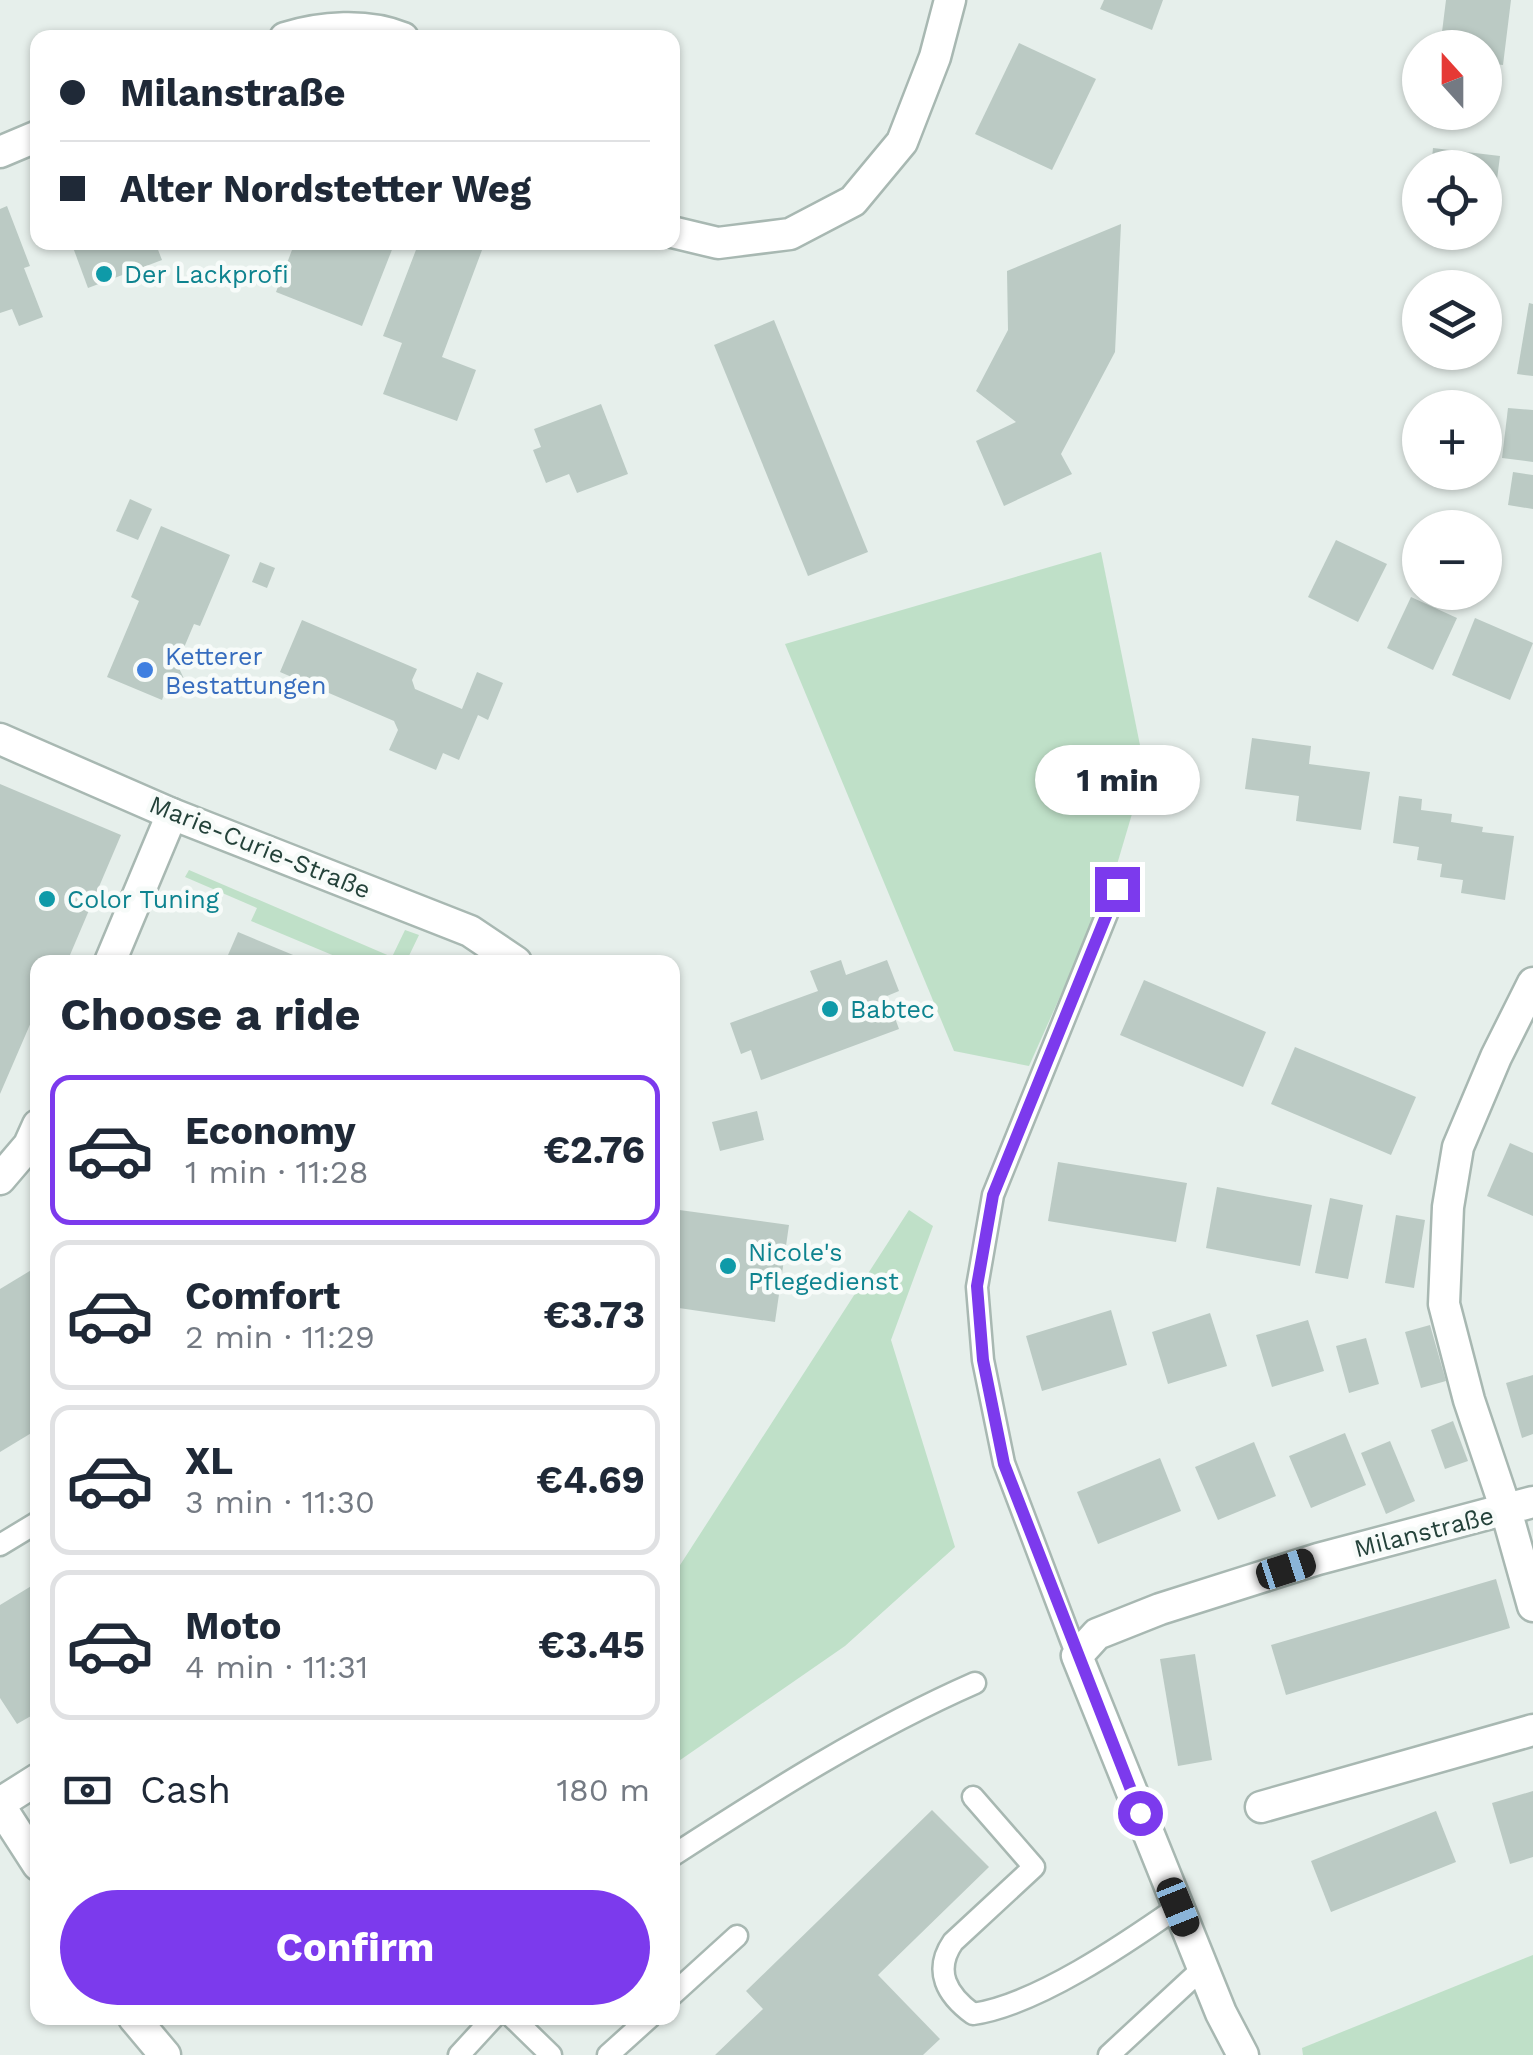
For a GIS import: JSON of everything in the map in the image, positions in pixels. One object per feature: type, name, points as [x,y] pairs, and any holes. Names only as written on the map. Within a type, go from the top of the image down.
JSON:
[{"type":"street","points":[[680,234],[718,243],[790,234],[854,201],[902,142],[935,57],[950,0]]},
{"type":"street","points":[[310,30],[353,30]]},
{"type":"street","points":[[0,152],[30,139]]},
{"type":"street","name":"Marie-Curie-Straße","points":[[0,739],[172,814],[470,931],[506,955]]},
{"type":"street","points":[[113,955],[172,814]]},
{"type":"street","points":[[1520,1506],[1469,1400],[1444,1304],[1448,1207],[1458,1148],[1496,1056],[1533,984]]},
{"type":"street","points":[[0,1180],[30,1143]]},
{"type":"street","name":"Milanstraße","points":[[1077,1656],[1096,1634],[1160,1609],[1318,1559],[1520,1506],[1533,1606]]},
{"type":"street","points":[[1077,1656],[1203,1968],[1243,2055]]},
{"type":"street","points":[[1261,1807],[1533,1730]]},
{"type":"street","points":[[30,1784],[0,1805],[30,1852]]},
{"type":"street","points":[[140,2025],[165,2055]]},
{"type":"lane","points":[[1077,1656],[1004,1464],[983,1360],[977,1286],[993,1195],[1117,889]]},
{"type":"lane","points":[[0,1545],[30,1527]]},
{"type":"lane","points":[[680,1851],[812,1766],[975,1683]]},
{"type":"lane","points":[[973,1797],[1034,1866],[952,1942],[944,1956],[942,1971],[950,1989],[973,2014],[999,2010],[1061,1979],[1178,1907]]},
{"type":"lane","points":[[680,1989],[737,1936]]},
{"type":"lane","points":[[1109,2055],[1203,1968]]},
{"type":"lane","points":[[459,2055],[487,2025]]},
{"type":"lane","points":[[520,2025],[550,2055]]},
{"type":"lane","points":[[608,2055],[640,2025]]},
{"type":"green space","points":[[1101,552],[1145,770],[1113,878],[1029,1066],[954,1051],[785,644]]},
{"type":"green space","points":[[189,870],[387,955],[332,955],[251,921],[257,908],[185,877]]},
{"type":"green space","points":[[405,930],[419,935],[409,955],[393,955]]},
{"type":"green space","points":[[909,1210],[933,1226],[891,1340],[955,1547],[845,1646],[680,1760],[680,1565]]},
{"type":"green space","points":[[1533,1955],[1533,2055],[1303,2055],[1302,2048]]},
{"type":"building","points":[[1104,0],[1163,0],[1152,30],[1100,9]]},
{"type":"building","points":[[1446,0],[1511,0],[1503,65],[1502,30],[1442,30]]},
{"type":"building","points":[[1019,43],[1096,79],[1052,170],[975,134]]},
{"type":"building","points":[[7,206],[30,266],[24,268],[43,317],[19,326],[12,309],[0,313],[0,209]]},
{"type":"building","points":[[1121,224],[1115,352],[1061,454],[1072,474],[1004,506],[976,441],[1016,422],[976,391],[1008,330],[1007,271]]},
{"type":"building","name":"Der Lackprofi","points":[[74,250],[158,250],[162,260],[88,288]]},
{"type":"building","points":[[292,250],[392,250],[362,326],[276,292]]},
{"type":"building","points":[[416,250],[482,250],[442,357],[476,370],[457,421],[383,394],[402,343],[383,336]]},
{"type":"building","points":[[1529,303],[1533,304],[1533,376],[1517,374]]},
{"type":"building","points":[[774,320],[868,552],[808,576],[714,345]]},
{"type":"building","points":[[601,404],[628,474],[577,493],[569,474],[546,483],[533,450],[541,447],[534,429]]},
{"type":"building","points":[[1508,408],[1533,410],[1533,462],[1502,458]]},
{"type":"building","points":[[1513,472],[1533,475],[1533,509],[1508,505]]},
{"type":"building","points":[[130,499],[152,509],[138,540],[116,531]]},
{"type":"building","points":[[161,526],[230,555],[200,626],[194,624],[177,664],[186,683],[165,692],[162,700],[107,677],[139,601],[131,597]]},
{"type":"building","points":[[1336,540],[1387,564],[1358,622],[1308,597]]},
{"type":"building","points":[[260,562],[275,568],[267,588],[252,582]]},
{"type":"building","points":[[1405,610],[1439,610],[1457,618],[1433,670],[1387,648]]},
{"type":"building","points":[[1475,618],[1533,643],[1510,700],[1452,675]]},
{"type":"building","points":[[302,620],[417,669],[412,680],[415,689],[462,709],[477,672],[503,683],[488,720],[478,715],[459,760],[443,753],[436,770],[389,750],[398,730],[394,721],[280,672]]},
{"type":"building","points":[[1252,738],[1311,746],[1309,764],[1370,772],[1361,830],[1296,821],[1299,796],[1245,789]]},
{"type":"building","name":"Color Tuning","points":[[0,784],[121,835],[70,955],[30,955],[30,1025],[0,1094]]},
{"type":"building","points":[[1399,796],[1422,799],[1421,810],[1452,814],[1451,822],[1483,827],[1482,832],[1514,836],[1505,900],[1461,893],[1463,880],[1440,877],[1442,864],[1417,860],[1419,847],[1393,843]]},
{"type":"building","points":[[238,932],[293,955],[228,955]]},
{"type":"building","name":"Babtec","points":[[841,960],[846,975],[887,960],[899,991],[887,996],[899,1029],[761,1080],[751,1050],[741,1054],[730,1023],[818,991],[810,971]]},
{"type":"building","points":[[1144,980],[1266,1032],[1243,1087],[1120,1035]]},
{"type":"building","points":[[1295,1047],[1416,1097],[1391,1155],[1271,1104]]},
{"type":"building","points":[[757,1111],[764,1140],[720,1151],[712,1122]]},
{"type":"building","points":[[1510,1143],[1533,1153],[1533,1216],[1487,1196]]},
{"type":"building","points":[[1058,1162],[1187,1183],[1176,1242],[1048,1221]]},
{"type":"building","points":[[1217,1187],[1312,1205],[1300,1266],[1206,1248]]},
{"type":"building","points":[[1330,1198],[1363,1205],[1348,1279],[1315,1273]]},
{"type":"building","name":"Nicole's Pflegedienst","points":[[680,1210],[789,1225],[775,1322],[680,1308]]},
{"type":"building","points":[[1396,1215],[1425,1220],[1414,1288],[1385,1283]]},
{"type":"building","points":[[30,1271],[30,1434],[0,1452],[0,1289]]},
{"type":"building","points":[[1111,1310],[1127,1365],[1042,1391],[1026,1336]]},
{"type":"building","points":[[1210,1313],[1227,1366],[1168,1384],[1152,1332]]},
{"type":"building","points":[[1308,1320],[1324,1371],[1272,1387],[1256,1335]]},
{"type":"building","points":[[1430,1325],[1446,1381],[1421,1388],[1405,1332]]},
{"type":"building","points":[[1366,1338],[1379,1384],[1349,1393],[1336,1346]]},
{"type":"building","points":[[1533,1375],[1533,1434],[1522,1438],[1506,1383]]},
{"type":"building","points":[[1453,1421],[1468,1461],[1445,1469],[1431,1430]]},
{"type":"building","points":[[1345,1433],[1366,1485],[1311,1508],[1289,1456]]},
{"type":"building","points":[[1390,1441],[1415,1501],[1386,1514],[1361,1453]]},
{"type":"building","points":[[1254,1442],[1276,1496],[1218,1520],[1195,1467]]},
{"type":"building","points":[[1160,1458],[1181,1511],[1098,1544],[1077,1492]]},
{"type":"building","points":[[1496,1579],[1510,1628],[1286,1695],[1271,1645]]},
{"type":"building","points":[[30,1587],[30,1717],[17,1724],[0,1698],[0,1605]]},
{"type":"building","points":[[1195,1654],[1212,1760],[1178,1766],[1160,1659]]},
{"type":"building","points":[[1533,1791],[1533,1857],[1510,1864],[1492,1803]]},
{"type":"building","points":[[932,1810],[989,1867],[878,1975],[940,2039],[923,2055],[715,2055],[763,2009],[746,1991]]},
{"type":"building","points":[[1436,1811],[1456,1862],[1331,1912],[1311,1861]]},
{"type":"place","name":"Der Lackprofi","points":[[104,274]]},
{"type":"place","name":"Ketterer Bestattungen","points":[[145,670]]},
{"type":"place","name":"Color Tuning","points":[[47,899]]},
{"type":"place","name":"Babtec","points":[[830,1009]]},
{"type":"place","name":"Nicole's Pflegedienst","points":[[728,1266]]},
{"type":"route","points":[[1117,889],[993,1195],[977,1286],[983,1360],[1004,1464],[1140,1813]]}]
